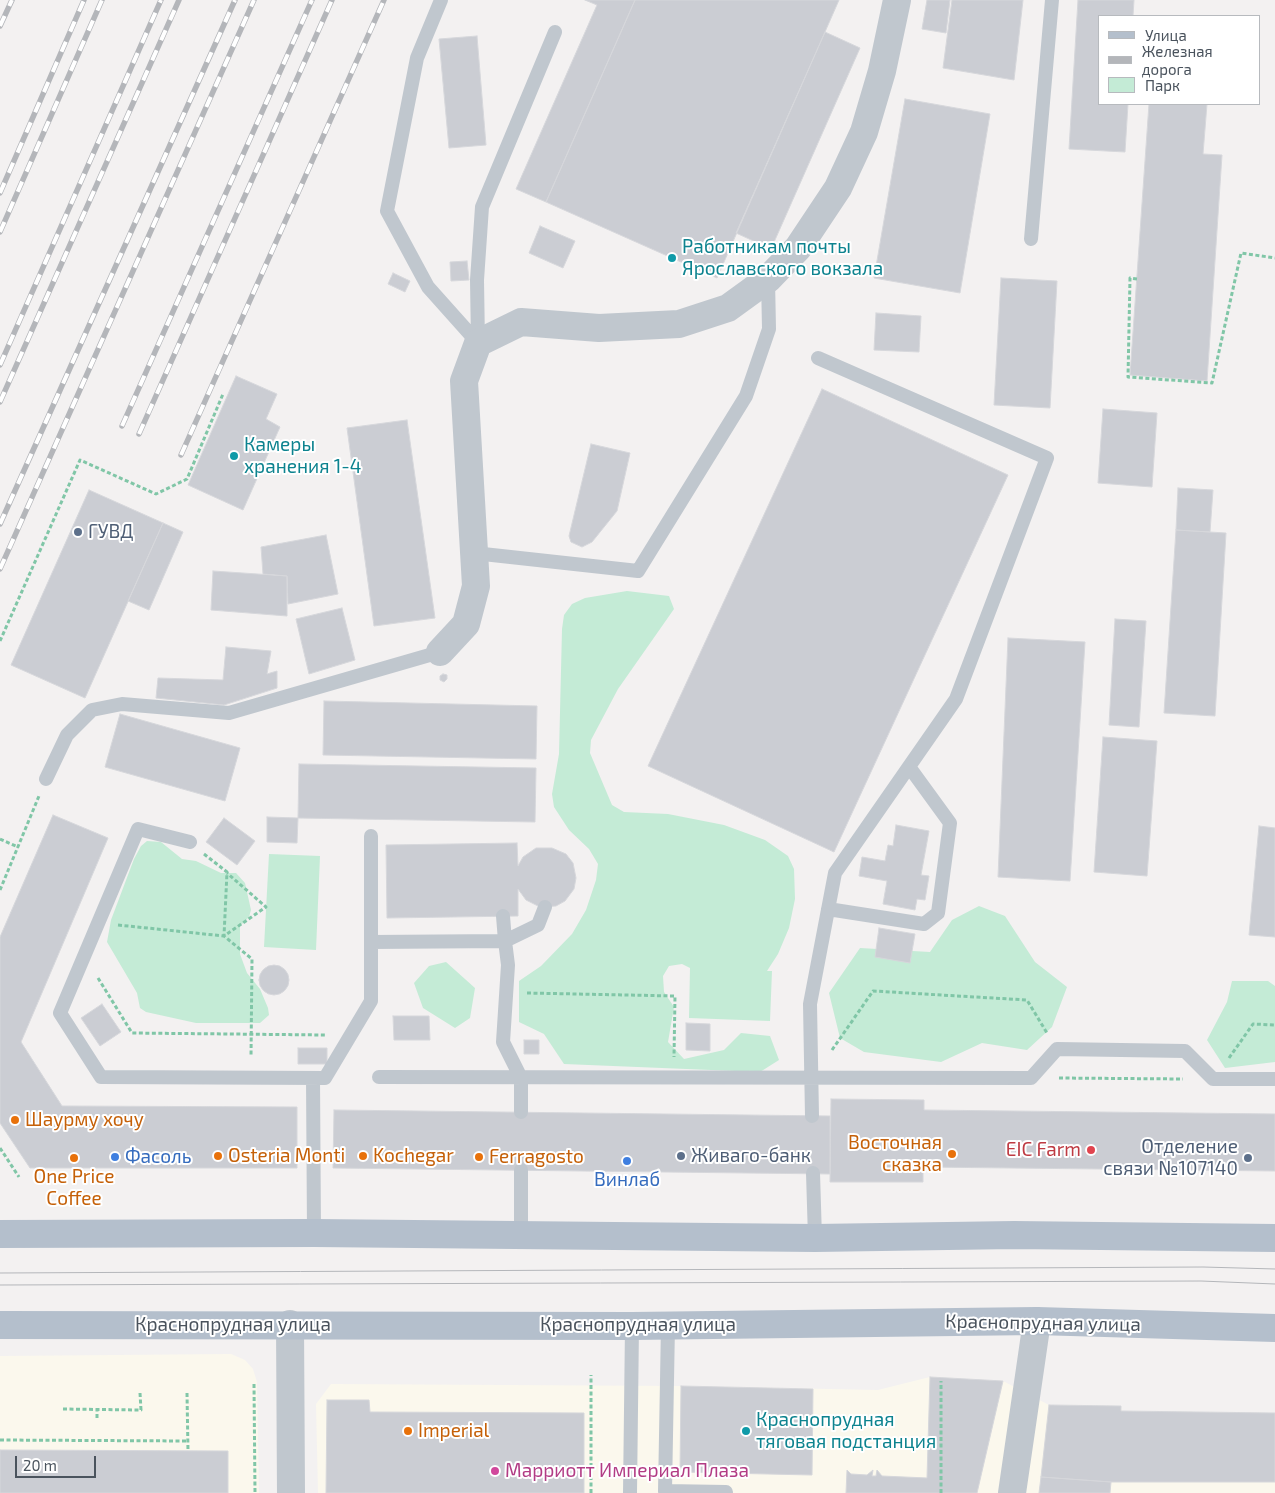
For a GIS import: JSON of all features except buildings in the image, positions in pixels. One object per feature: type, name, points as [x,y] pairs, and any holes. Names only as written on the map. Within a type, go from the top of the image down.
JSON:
[{"type":"main road","points":[[0,1234],[314,1233],[814,1238],[1014,1235],[1275,1238]]},
{"type":"main road","name":"Краснопрудная улица","points":[[0,1325],[632,1326],[1037,1321],[1275,1328]]},
{"type":"street","points":[[440,652],[466,624],[476,586],[464,382],[478,343],[520,322],[599,328],[679,324],[728,308],[768,279],[798,248],[838,188],[866,123],[882,71],[897,0]]},
{"type":"street","points":[[1012,1493],[1037,1321]]},
{"type":"street","points":[[290,1324],[291,1493]]},
{"type":"lane","points":[[441,0],[417,58],[387,212],[428,287],[478,343]]},
{"type":"lane","points":[[1031,239],[1052,0]]},
{"type":"lane","points":[[478,343],[477,280],[482,207],[555,32]]},
{"type":"lane","points":[[474,553],[638,571],[746,396],[769,329],[768,279]]},
{"type":"lane","points":[[812,1116],[810,1004],[835,872],[910,768],[956,699],[1047,458],[818,358]]},
{"type":"lane","points":[[46,779],[67,735],[92,710],[122,704],[229,713],[440,652]]},
{"type":"lane","points":[[828,909],[924,924],[938,913],[950,823],[910,768]]},
{"type":"lane","points":[[190,842],[138,829],[60,1013],[101,1077],[325,1078],[371,1001],[371,836]]},
{"type":"lane","points":[[371,942],[505,941],[538,925],[545,907]]},
{"type":"lane","points":[[503,916],[508,966],[503,1042],[521,1078],[522,1112]]},
{"type":"lane","points":[[380,1077],[1031,1078],[1057,1049],[1186,1051],[1213,1079],[1275,1079]]},
{"type":"lane","points":[[313,1078],[314,1233]]},
{"type":"lane","points":[[521,1170],[521,1236]]},
{"type":"lane","points":[[813,1173],[814,1238]]},
{"type":"lane","points":[[668,1325],[665,1491],[726,1492]]},
{"type":"lane","points":[[630,1493],[632,1326]]},
{"type":"path","points":[[1137,278],[1130,278],[1128,378],[1212,383],[1241,253],[1275,258]]},
{"type":"path","points":[[0,642],[80,460],[156,494],[187,479],[224,394]]},
{"type":"path","points":[[0,890],[46,779]]},
{"type":"path","points":[[0,838],[18,847]]},
{"type":"path","points":[[190,842],[266,907],[224,936]]},
{"type":"path","points":[[224,936],[227,872]]},
{"type":"path","points":[[98,923],[224,936],[252,960],[251,1078]]},
{"type":"path","points":[[84,956],[132,1033],[350,1035]]},
{"type":"path","points":[[506,992],[675,996],[673,1078]]},
{"type":"path","points":[[812,1079],[873,992],[1026,1000],[1057,1049]]},
{"type":"path","points":[[0,1148],[19,1177]]},
{"type":"path","points":[[591,1375],[591,1493]]},
{"type":"path","points":[[941,1382],[941,1493]]},
{"type":"path","points":[[254,1384],[255,1493]]},
{"type":"path","points":[[63,1409],[141,1410],[140,1393]]},
{"type":"path","points":[[187,1393],[188,1451]]},
{"type":"path","points":[[97,1410],[97,1418]]},
{"type":"path","points":[[0,1440],[187,1441]]},
{"type":"shaded area","points":[[231,1354],[245,1360],[253,1369],[257,1382],[259,1493],[0,1493],[0,1356]]},
{"type":"shaded area","points":[[930,1377],[1003,1381],[1049,1405],[1121,1406],[1122,1411],[1275,1413],[1275,1493],[318,1493],[316,1404],[331,1384],[681,1386],[878,1390]]},
{"type":"green space","points":[[627,591],[669,596],[674,609],[618,689],[591,740],[590,753],[612,805],[624,812],[668,814],[724,825],[765,840],[788,856],[794,869],[795,899],[789,928],[778,954],[767,971],[772,971],[770,1021],[689,1018],[690,968],[682,964],[669,966],[663,976],[664,992],[674,1007],[668,1042],[684,1059],[724,1050],[741,1033],[770,1036],[779,1060],[760,1072],[564,1064],[544,1034],[519,1022],[519,981],[541,966],[572,934],[586,910],[596,880],[598,864],[589,849],[569,830],[554,807],[552,794],[559,754],[564,615],[572,604],[585,598]]},
{"type":"green space","points":[[147,841],[161,842],[182,859],[196,861],[221,873],[236,873],[245,883],[251,910],[249,917],[240,926],[240,954],[247,973],[260,989],[268,1008],[269,1015],[260,1023],[196,1023],[146,1012],[140,1008],[137,993],[107,942],[111,920],[134,859],[141,846]]},
{"type":"green space","points":[[269,854],[320,856],[316,950],[264,947]]},
{"type":"green space","points":[[979,906],[1005,916],[1035,962],[1067,987],[1052,1027],[1027,1050],[982,1043],[941,1062],[864,1052],[840,1038],[829,993],[860,948],[930,952],[952,920]]},
{"type":"green space","points":[[446,962],[475,988],[470,1018],[455,1028],[423,1008],[414,983],[429,966]]},
{"type":"green space","points":[[1232,981],[1268,981],[1275,986],[1275,1062],[1225,1068],[1207,1040],[1227,1002]]},
{"type":"tram line","points":[[0,1273],[1203,1267],[1275,1269]]},
{"type":"tram line","points":[[0,1285],[1201,1281],[1275,1284]]},
{"type":"railway","points":[[0,26],[12,0]]},
{"type":"railway","points":[[0,193],[84,0]]},
{"type":"railway","points":[[0,232],[102,0]]},
{"type":"railway","points":[[0,365],[161,0]]},
{"type":"railway","points":[[0,402],[179,0]]},
{"type":"railway","points":[[0,524],[235,0]]},
{"type":"railway","points":[[0,569],[254,0]]},
{"type":"railway","points":[[122,426],[312,0]]},
{"type":"railway","points":[[139,434],[332,0]]},
{"type":"railway","points":[[181,455],[384,0]]},
{"type":"place","name":"Работникам почты Ярославского вокзала","points":[[672,258]]},
{"type":"place","name":"Камеры хранения 1-4","points":[[234,456]]},
{"type":"place","name":"ГУВД","points":[[78,532]]},
{"type":"place","name":"Шаурму хочу","points":[[15,1120]]},
{"type":"place","name":"EIC Farm","points":[[1091,1150]]},
{"type":"place","name":"Восточная сказка","points":[[952,1154]]},
{"type":"place","name":"Osteria Monti","points":[[218,1156]]},
{"type":"place","name":"Kochegar","points":[[363,1156]]},
{"type":"place","name":"Живаго-банк","points":[[681,1156]]},
{"type":"place","name":"Фасоль","points":[[115,1157]]},
{"type":"place","name":"Ferragosto","points":[[479,1157]]},
{"type":"place","name":"One Price Coffee","points":[[74,1158]]},
{"type":"place","name":"Отделение связи №107140","points":[[1248,1158]]},
{"type":"place","name":"Винлаб","points":[[627,1161]]},
{"type":"place","name":"Imperial","points":[[408,1431]]},
{"type":"place","name":"Краснопрудная тяговая подстанция","points":[[746,1431]]},
{"type":"place","name":"Марриотт Империал Плаза","points":[[495,1471]]}]
